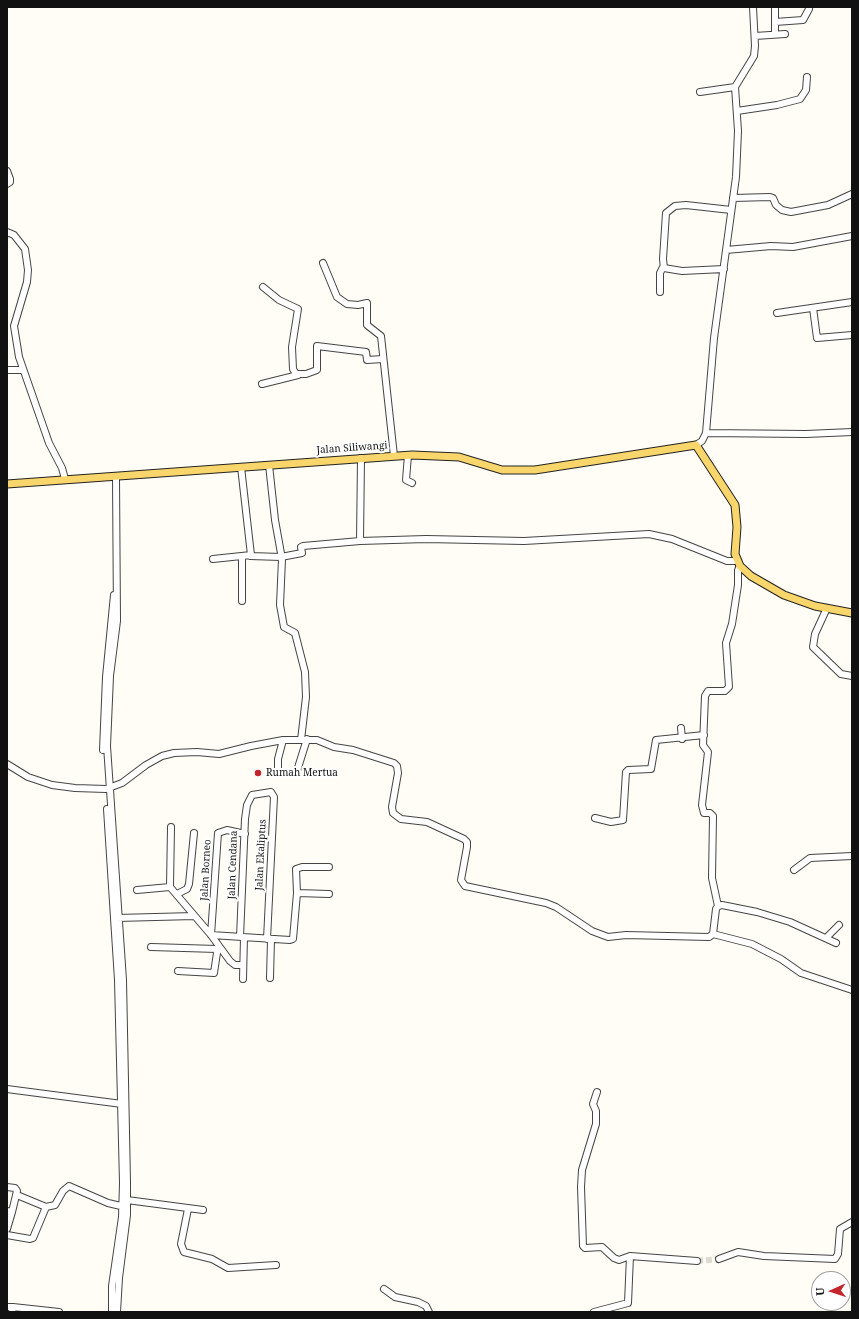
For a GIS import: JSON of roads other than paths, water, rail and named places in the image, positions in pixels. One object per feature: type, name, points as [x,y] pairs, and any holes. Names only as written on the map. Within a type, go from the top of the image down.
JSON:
[{"type":"main road","name":"Jalan Siliwangi","points":[[7,484],[408,455],[455,456],[496,469],[510,471],[535,470],[696,445]]},
{"type":"main road","points":[[696,445],[735,506],[737,513],[735,554],[738,564],[751,576],[784,595],[827,608],[852,613]]},
{"type":"street","points":[[696,445],[702,441],[706,433],[714,338],[736,177],[737,111],[735,87],[754,56],[755,36],[753,7]]},
{"type":"street","points":[[775,7],[775,34]]},
{"type":"street","points":[[775,22],[803,20],[809,9]]},
{"type":"street","points":[[755,36],[785,34]]},
{"type":"street","points":[[737,111],[777,105],[800,99],[806,90],[807,77]]},
{"type":"street","points":[[700,92],[735,87]]},
{"type":"street","points":[[7,171],[10,178],[10,182],[7,184]]},
{"type":"street","points":[[733,198],[770,197],[773,198],[782,210],[791,212],[828,205],[852,194]]},
{"type":"street","points":[[660,292],[660,273],[664,266],[664,232],[666,213],[669,209],[675,206],[686,205],[731,210]]},
{"type":"street","points":[[7,232],[14,235],[25,250],[28,270],[27,282],[14,331],[23,370],[32,390],[49,443],[62,468],[65,479]]},
{"type":"street","points":[[726,250],[802,246],[852,236]]},
{"type":"street","points":[[323,263],[333,290],[341,301],[352,305],[367,303],[367,325],[381,336],[394,456]]},
{"type":"street","points":[[664,266],[668,270],[675,271],[724,269]]},
{"type":"street","points":[[263,287],[280,300],[298,309],[292,347],[293,368],[298,375]]},
{"type":"street","points":[[777,313],[852,302]]},
{"type":"street","points":[[812,308],[818,338],[852,335]]},
{"type":"street","points":[[262,384],[317,370],[317,346],[366,352],[367,360],[383,359]]},
{"type":"street","points":[[7,370],[23,370]]},
{"type":"street","points":[[706,433],[806,434],[852,432]]},
{"type":"street","points":[[408,455],[406,480],[412,483]]},
{"type":"street","points":[[360,541],[361,458]]},
{"type":"street","points":[[269,465],[281,557],[282,570],[280,605],[284,627],[295,634],[305,672],[306,697],[304,739],[296,774]]},
{"type":"street","points":[[241,467],[250,556]]},
{"type":"street","points":[[112,1312],[112,1286],[124,1207],[127,1200],[117,918],[108,788],[107,746],[110,676],[117,621],[118,590],[114,477]]},
{"type":"street","points":[[213,559],[250,556],[281,557],[302,553],[301,547],[303,546],[360,541],[426,539],[524,541],[649,534],[672,538],[727,561],[738,564],[738,585],[731,630],[726,643],[729,687],[727,691],[708,691],[705,694],[703,745],[708,752],[702,805],[704,813],[710,813],[713,816],[712,878],[718,906],[716,909],[714,934]]},
{"type":"street","points":[[242,557],[242,601]]},
{"type":"street","points":[[827,608],[815,634],[813,647],[841,674],[852,676]]},
{"type":"street","points":[[681,728],[682,739]]},
{"type":"street","points":[[595,818],[611,822],[624,820],[627,771],[651,769],[656,740],[682,739],[690,735],[704,735]]},
{"type":"street","points":[[7,764],[28,776],[52,785],[75,788],[108,788],[122,783],[131,774],[162,756],[185,752],[219,754],[283,740],[304,739],[323,742],[334,747],[353,750],[394,763],[398,774],[392,808],[393,813],[401,819],[426,822],[464,838],[467,842],[467,847],[461,880],[465,886],[546,903],[556,907],[592,931],[608,937],[626,935],[710,937],[714,934],[752,944],[781,959],[801,973],[852,990]]},
{"type":"street","points":[[278,770],[278,759],[283,740]]},
{"type":"street","name":"Jalan Ekaliptus","points":[[252,795],[271,792],[274,796],[269,939]]},
{"type":"street","name":"Jalan Cendana","points":[[243,979],[242,937],[245,834],[247,805],[252,795]]},
{"type":"street","points":[[171,827],[170,887],[211,935],[217,947],[235,965],[243,965]]},
{"type":"street","name":"Jalan Borneo","points":[[211,935],[218,833],[227,830],[245,834]]},
{"type":"street","points":[[177,894],[187,889],[189,884],[194,833]]},
{"type":"street","points":[[794,870],[810,858],[852,856]]},
{"type":"street","points":[[211,935],[290,940],[294,936],[297,893],[296,869],[298,867],[329,868]]},
{"type":"street","points":[[138,890],[170,887]]},
{"type":"street","points":[[297,893],[329,894]]},
{"type":"street","points":[[718,906],[736,906],[790,922],[836,943]]},
{"type":"street","points":[[117,918],[194,916]]},
{"type":"street","points":[[826,938],[839,925]]},
{"type":"street","points":[[269,939],[270,978]]},
{"type":"street","points":[[151,947],[217,947]]},
{"type":"street","points":[[178,971],[214,973],[217,947]]},
{"type":"street","points":[[117,1312],[124,1207],[122,1061]]},
{"type":"street","points":[[7,1089],[122,1104]]},
{"type":"street","points":[[597,1092],[593,1104],[596,1111],[596,1124],[582,1170],[581,1187],[583,1246],[585,1248],[602,1247],[614,1258],[619,1260],[630,1256],[697,1261]]},
{"type":"street","points":[[17,1195],[46,1207],[55,1205],[62,1191],[69,1186],[108,1203],[124,1207]]},
{"type":"street","points":[[7,1187],[15,1188],[17,1195],[9,1212],[7,1228]]},
{"type":"street","points":[[127,1200],[203,1210]]},
{"type":"street","points":[[7,1235],[30,1239],[33,1238],[46,1207]]},
{"type":"street","points":[[188,1208],[181,1244],[184,1252],[212,1259],[228,1268],[276,1265]]},
{"type":"street","points":[[719,1259],[738,1252],[764,1256],[835,1259],[838,1254],[840,1229],[852,1222]]},
{"type":"street","points":[[594,1312],[628,1303],[630,1256]]},
{"type":"street","points":[[384,1289],[395,1297],[418,1302],[426,1306],[429,1312]]},
{"type":"street","points":[[11,1309],[60,1312]]},
{"type":"tunnel","points":[[697,1261],[719,1259]]},
{"type":"place","name":"Rumah Mertua","points":[[258,773]]}]
